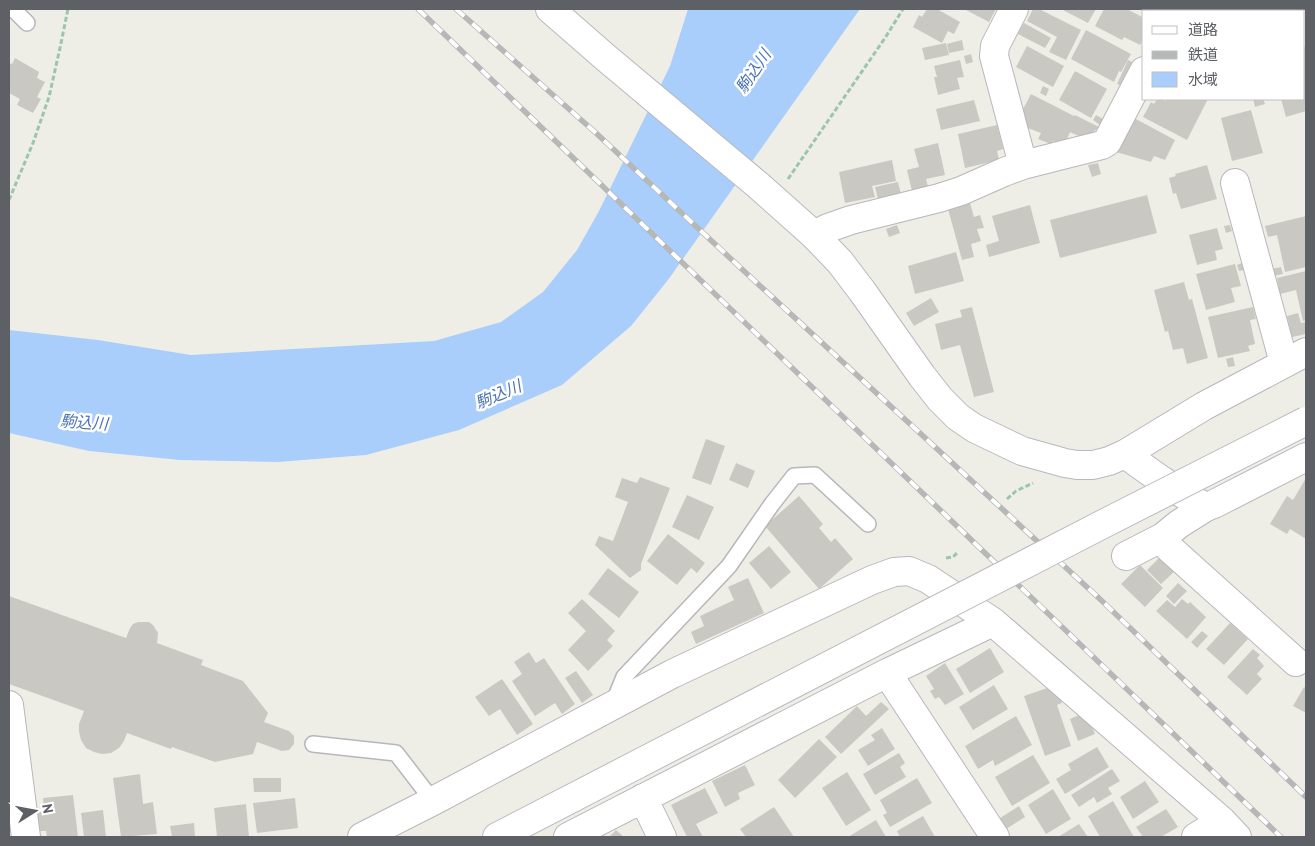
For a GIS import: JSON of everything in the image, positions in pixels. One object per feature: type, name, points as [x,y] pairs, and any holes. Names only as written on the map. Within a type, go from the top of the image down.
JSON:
[{"type":"street","points":[[1014,9],[995,46],[994,56],[1023,165]]},
{"type":"street","points":[[556,10],[605,58],[767,193],[814,235],[840,262],[922,376],[940,399],[958,417],[974,428],[1022,451],[1064,463],[1093,465],[1125,454],[1204,406],[1295,357],[1235,183]]},
{"type":"street","points":[[814,235],[851,220],[961,192],[1023,165],[1102,146],[1107,142],[1142,75]]},
{"type":"street","points":[[497,837],[1306,421]]},
{"type":"street","points":[[1125,454],[1189,498],[1206,507]]},
{"type":"street","points":[[1126,556],[1163,537],[1179,524],[1206,507],[1306,457]]},
{"type":"street","points":[[1163,537],[1168,547],[1296,662]]},
{"type":"street","points":[[362,837],[672,674],[872,580],[894,572],[909,571],[928,580],[993,622],[1230,829]]},
{"type":"street","points":[[568,837],[887,673],[993,622]]},
{"type":"street","points":[[887,673],[995,837]]},
{"type":"street","points":[[9,705],[26,837]]},
{"type":"street","points":[[643,798],[662,837]]},
{"type":"street","points":[[1196,837],[1230,829]]},
{"type":"lane","points":[[13,9],[27,23]]},
{"type":"lane","points":[[613,705],[624,677],[729,566],[794,476],[815,475],[868,524]]},
{"type":"lane","points":[[314,744],[396,753],[433,801]]},
{"type":"path","points":[[9,200],[33,143],[49,97],[68,9]]},
{"type":"path","points":[[767,193],[879,46],[903,9]]},
{"type":"path","points":[[1007,499],[1040,479]]},
{"type":"water","name":"駒込川","points":[[688,9],[860,9],[668,280],[631,326],[562,385],[459,430],[366,455],[278,462],[180,460],[89,451],[9,433],[9,330],[98,340],[191,355],[434,341],[501,322],[543,292],[577,250],[599,211],[670,66]]},
{"type":"building","points":[[927,9],[937,9],[960,22],[954,34],[948,31],[942,43],[913,27],[919,15],[922,17]]},
{"type":"building","points":[[964,9],[996,9],[989,22]]},
{"type":"building","points":[[1033,9],[1039,9],[1081,30],[1066,60],[1049,52],[1057,37],[1027,21]]},
{"type":"building","points":[[1061,9],[1096,9],[1088,23]]},
{"type":"building","points":[[1104,9],[1127,9],[1142,17],[1142,42],[1140,45],[1124,37],[1122,40],[1095,26]]},
{"type":"building","points":[[1252,9],[1253,10],[1228,10]]},
{"type":"building","points":[[1024,23],[1051,38],[1045,48],[1018,34]]},
{"type":"building","points":[[1086,30],[1131,54],[1114,82],[1071,59]]},
{"type":"building","points":[[962,40],[964,50],[949,53],[947,44]]},
{"type":"building","points":[[946,43],[949,55],[925,60],[922,48]]},
{"type":"building","points":[[1027,46],[1064,66],[1053,87],[1016,67]]},
{"type":"building","points":[[1305,48],[1306,111],[1286,117],[1281,100],[1305,100]]},
{"type":"building","points":[[971,54],[973,62],[966,64],[964,56]]},
{"type":"building","points":[[15,58],[39,72],[37,78],[45,82],[37,97],[41,99],[33,113],[17,105],[20,99],[9,93],[9,63],[12,64]]},
{"type":"building","points":[[960,60],[964,77],[957,78],[960,89],[938,95],[934,77],[937,77],[934,66]]},
{"type":"building","points":[[1128,60],[1132,62],[1120,85],[1117,84]]},
{"type":"building","points":[[1075,71],[1107,89],[1091,118],[1059,100]]},
{"type":"building","points":[[1043,86],[1049,89],[1046,96],[1040,93]]},
{"type":"building","points":[[1031,94],[1099,127],[1085,139],[1070,132],[1064,146],[1053,141],[1051,144],[1038,139],[1041,133],[1025,127],[1022,111]]},
{"type":"building","points":[[974,100],[980,121],[941,130],[936,109]]},
{"type":"building","points":[[1156,100],[1207,100],[1187,140],[1143,117],[1151,102],[1154,104]]},
{"type":"building","points":[[1253,100],[1263,100],[1265,104],[1255,107]]},
{"type":"building","points":[[1251,110],[1263,153],[1232,161],[1221,118]]},
{"type":"building","points":[[1096,115],[1103,119],[1100,125],[1093,120]]},
{"type":"building","points":[[1134,118],[1175,140],[1165,160],[1154,156],[1151,162],[1116,152]]},
{"type":"building","points":[[997,125],[1003,149],[997,151],[999,160],[965,168],[958,134]]},
{"type":"building","points":[[938,143],[945,175],[926,179],[928,187],[912,191],[907,170],[919,167],[914,149]]},
{"type":"building","points":[[892,160],[896,181],[872,186],[875,197],[845,203],[839,172]]},
{"type":"building","points":[[1098,163],[1101,174],[1092,177],[1088,165]]},
{"type":"building","points":[[1207,165],[1217,199],[1181,209],[1176,193],[1173,194],[1169,178],[1176,176],[1175,174]]},
{"type":"building","points":[[898,182],[901,194],[878,199],[875,187]]},
{"type":"building","points":[[1147,195],[1157,233],[1060,258],[1050,220]]},
{"type":"building","points":[[970,203],[974,217],[980,215],[984,228],[977,229],[981,241],[971,244],[974,257],[962,260],[948,209]]},
{"type":"building","points":[[1030,205],[1040,243],[989,257],[986,245],[999,241],[992,216]]},
{"type":"building","points":[[1306,216],[1306,267],[1285,272],[1277,235],[1268,237],[1265,226]]},
{"type":"building","points":[[897,225],[900,233],[889,237],[886,229]]},
{"type":"building","points":[[1230,225],[1232,231],[1226,233],[1224,226]]},
{"type":"building","points":[[1217,228],[1223,249],[1215,251],[1217,260],[1197,265],[1189,235]]},
{"type":"building","points":[[956,252],[964,281],[915,294],[908,266]]},
{"type":"building","points":[[1242,263],[1244,270],[1239,271],[1237,265]]},
{"type":"building","points":[[1235,264],[1241,286],[1231,288],[1235,302],[1206,310],[1196,274]]},
{"type":"building","points":[[1281,267],[1283,274],[1273,276],[1272,269]]},
{"type":"building","points":[[1306,271],[1306,320],[1303,321],[1296,290],[1280,294],[1277,278]]},
{"type":"building","points":[[1184,282],[1189,300],[1192,299],[1208,358],[1187,364],[1183,348],[1173,350],[1168,331],[1165,332],[1154,290]]},
{"type":"building","points":[[931,298],[939,312],[914,326],[906,313]]},
{"type":"building","points":[[972,307],[994,392],[974,397],[960,345],[941,350],[935,324],[962,317],[960,310]]},
{"type":"building","points":[[1253,307],[1256,319],[1250,320],[1255,344],[1248,346],[1250,351],[1218,358],[1208,317]]},
{"type":"building","points":[[1298,313],[1301,323],[1306,322],[1306,334],[1292,337],[1287,316]]},
{"type":"building","points":[[1233,357],[1235,366],[1228,367],[1226,359]]},
{"type":"building","points":[[706,439],[725,446],[711,485],[692,478]]},
{"type":"building","points":[[736,463],[755,471],[748,488],[729,480]]},
{"type":"building","points":[[640,477],[670,488],[641,564],[641,570],[630,578],[595,545],[599,536],[613,541],[628,502],[615,497],[622,478],[637,483]]},
{"type":"building","points":[[1306,478],[1306,539],[1290,529],[1287,534],[1270,524],[1287,496],[1293,500]]},
{"type":"building","points":[[687,495],[714,507],[699,540],[672,527]]},
{"type":"building","points":[[799,496],[823,524],[819,528],[831,542],[835,538],[853,559],[819,589],[765,526]]},
{"type":"building","points":[[668,534],[705,563],[697,573],[691,568],[677,585],[647,561]]},
{"type":"building","points":[[769,546],[791,572],[771,589],[749,563]]},
{"type":"building","points":[[1159,558],[1174,572],[1161,584],[1147,570]]},
{"type":"building","points":[[1140,565],[1163,588],[1145,607],[1121,584]]},
{"type":"building","points":[[608,568],[639,592],[619,618],[588,594]]},
{"type":"building","points":[[748,578],[764,613],[696,644],[691,632],[704,626],[700,616],[734,600],[728,587]]},
{"type":"building","points":[[1178,583],[1187,591],[1174,604],[1166,596]]},
{"type":"building","points":[[9,596],[126,638],[133,624],[149,622],[158,633],[157,643],[203,660],[201,665],[243,681],[268,713],[264,722],[289,731],[294,736],[294,744],[289,750],[282,751],[257,742],[253,754],[215,762],[127,733],[119,748],[111,753],[102,754],[86,748],[79,732],[79,724],[84,711],[9,684]]},
{"type":"building","points":[[582,599],[615,631],[607,640],[613,646],[588,671],[568,650],[586,631],[568,613]]},
{"type":"building","points":[[1182,599],[1188,604],[1190,602],[1206,617],[1187,639],[1156,611],[1167,600],[1175,607]]},
{"type":"building","points":[[1230,623],[1248,639],[1224,665],[1206,649]]},
{"type":"building","points":[[1202,631],[1208,636],[1197,648],[1191,642]]},
{"type":"building","points":[[990,648],[1004,672],[970,693],[956,669]]},
{"type":"building","points":[[1253,649],[1260,655],[1257,658],[1264,666],[1257,674],[1262,679],[1247,695],[1227,677]]},
{"type":"building","points":[[529,652],[536,663],[544,658],[575,704],[562,714],[555,703],[535,716],[512,681],[522,674],[514,662]]},
{"type":"building","points":[[945,663],[964,694],[945,705],[939,697],[935,699],[930,691],[934,689],[926,676]]},
{"type":"building","points":[[576,671],[593,695],[582,703],[565,678]]},
{"type":"building","points":[[502,679],[533,724],[517,735],[500,709],[489,716],[475,697]]},
{"type":"building","points":[[994,685],[1008,709],[973,730],[959,707]]},
{"type":"building","points":[[1056,685],[1062,703],[1057,705],[1071,746],[1045,756],[1024,696]]},
{"type":"building","points":[[1304,687],[1306,689],[1306,713],[1293,706]]},
{"type":"building","points":[[881,702],[889,709],[841,754],[825,737],[857,706],[866,716]]},
{"type":"building","points":[[1086,712],[1095,734],[1078,741],[1070,719]]},
{"type":"building","points":[[1016,716],[1032,745],[995,766],[993,760],[978,769],[965,746]]},
{"type":"building","points":[[882,728],[895,749],[868,766],[858,750],[875,740],[871,735]]},
{"type":"building","points":[[819,739],[837,757],[795,798],[778,780]]},
{"type":"building","points":[[1097,747],[1109,767],[1065,794],[1056,779],[1071,770],[1068,764]]},
{"type":"building","points":[[899,753],[905,763],[900,767],[906,777],[875,795],[863,774]]},
{"type":"building","points":[[1033,755],[1050,783],[1012,806],[995,777]]},
{"type":"building","points":[[745,765],[755,785],[738,793],[740,799],[725,807],[712,781]]},
{"type":"building","points":[[1112,769],[1120,781],[1108,788],[1112,794],[1097,803],[1094,797],[1079,807],[1071,795]]},
{"type":"building","points":[[847,772],[871,810],[846,826],[822,788]]},
{"type":"building","points":[[140,774],[143,804],[153,802],[157,834],[121,837],[113,778]]},
{"type":"building","points":[[253,778],[281,778],[281,792],[254,792]]},
{"type":"building","points":[[917,778],[932,803],[890,827],[883,815],[887,813],[880,800]]},
{"type":"building","points":[[1145,781],[1159,802],[1133,819],[1120,797]]},
{"type":"building","points":[[705,788],[718,813],[696,824],[703,837],[687,837],[671,805]]},
{"type":"building","points":[[1053,789],[1071,819],[1046,834],[1028,805]]},
{"type":"building","points":[[73,795],[78,837],[47,837],[46,831],[37,831],[35,809],[44,808],[43,798]]},
{"type":"building","points":[[295,798],[298,828],[257,833],[253,803]]},
{"type":"building","points":[[1113,801],[1134,837],[1100,837],[1088,816]]},
{"type":"building","points":[[246,804],[249,837],[217,837],[214,808]]},
{"type":"building","points":[[1019,806],[1025,817],[1006,829],[1000,818]]},
{"type":"building","points":[[774,807],[794,837],[746,837],[740,829]]},
{"type":"building","points":[[1166,809],[1178,827],[1161,837],[1143,837],[1136,827]]},
{"type":"building","points":[[103,810],[106,837],[84,837],[81,813]]},
{"type":"building","points":[[923,816],[935,837],[900,837],[897,831]]},
{"type":"building","points":[[876,820],[886,837],[848,837]]},
{"type":"building","points":[[194,823],[195,837],[172,837],[170,826]]},
{"type":"building","points":[[1079,824],[1088,837],[1058,837]]},
{"type":"building","points":[[616,830],[624,837],[609,837]]},
{"type":"railway","points":[[418,9],[1281,837]]},
{"type":"railway","points":[[456,9],[596,133],[1101,600],[1306,797]]}]
